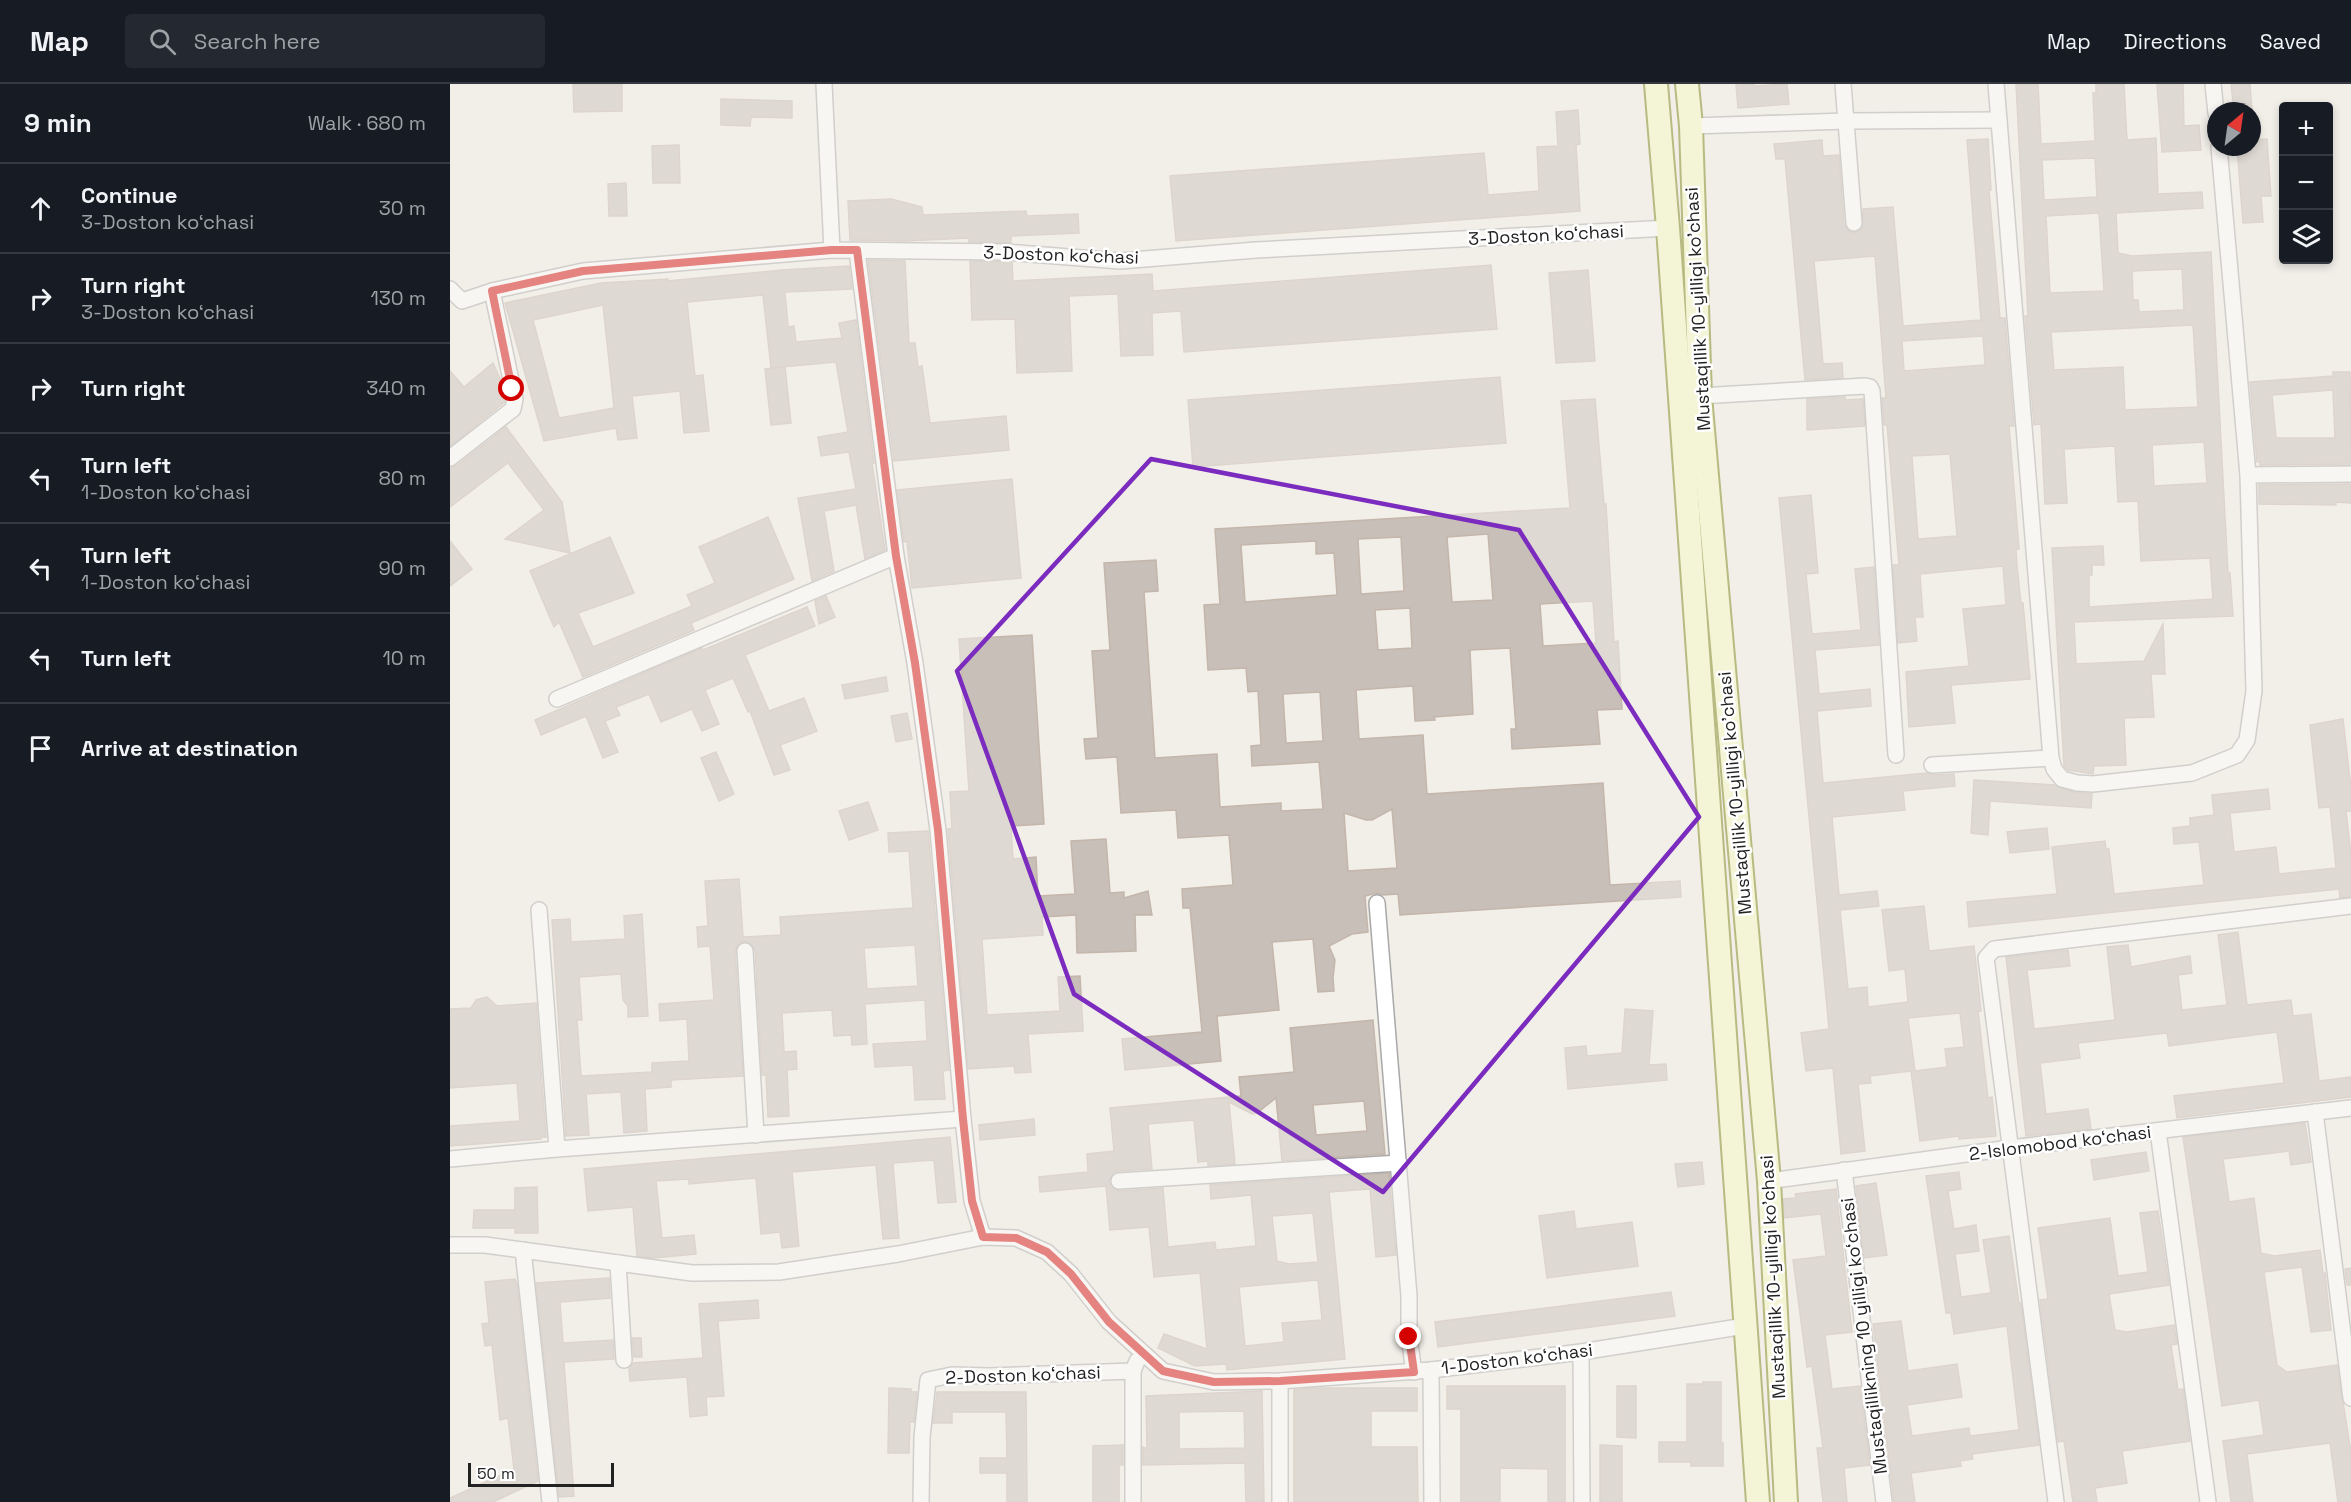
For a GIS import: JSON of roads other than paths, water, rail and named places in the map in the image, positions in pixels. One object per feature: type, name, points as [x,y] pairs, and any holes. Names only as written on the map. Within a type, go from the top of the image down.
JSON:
[{"type":"main road","name":"Mustaqillik 10-yilligi ko'chasi","points":[[1656,84],[1758,1502]]},
{"type":"main road","name":"Mustaqillik 10-yilligi ko'chasi","points":[[1687,84],[1691,126],[1701,396],[1769,1181],[1786,1502]]},
{"type":"street","points":[[824,84],[832,250]]},
{"type":"street","points":[[1843,84],[1854,224]]},
{"type":"street","points":[[1996,84],[2051,758],[2054,770],[2062,779],[2077,783],[2093,784],[2192,773],[2237,755],[2247,740],[2254,691],[2248,475],[2220,156]]},
{"type":"street","points":[[2214,84],[2215,102]]},
{"type":"street","points":[[1691,126],[1846,121],[1999,120]]},
{"type":"street","name":"3-Doston koʻchasi","points":[[450,289],[462,301],[492,291],[583,271],[832,250],[1005,252],[1120,261],[1256,250],[1668,228]]},
{"type":"street","points":[[857,250],[896,556],[915,663],[938,830],[972,1201],[983,1237]]},
{"type":"street","points":[[450,459],[513,409],[515,399],[492,291]]},
{"type":"street","points":[[1701,396],[1870,387],[1896,755]]},
{"type":"street","points":[[2248,475],[2351,474]]},
{"type":"street","points":[[557,699],[896,556]]},
{"type":"street","points":[[1932,765],[2051,758]]},
{"type":"street","points":[[1377,903],[1409,1296],[1409,1337],[1414,1372]]},
{"type":"street","points":[[2056,1502],[1986,958],[1994,949],[2351,906]]},
{"type":"street","points":[[539,910],[557,1149]]},
{"type":"street","points":[[745,951],[756,1136]]},
{"type":"street","name":"2-Islomobod koʻchasi","points":[[1769,1181],[2010,1148],[2351,1108]]},
{"type":"street","points":[[2315,1112],[2351,1398]]},
{"type":"street","points":[[450,1159],[963,1119]]},
{"type":"street","points":[[2158,1131],[2208,1502]]},
{"type":"street","points":[[1119,1181],[1399,1163]]},
{"type":"street","name":"Mustaqillikning 10 yilligi koʻchasi","points":[[1844,1170],[1884,1502]]},
{"type":"street","name":"1-Doston koʻchasi","points":[[450,1245],[485,1245],[692,1273],[779,1272],[898,1254],[983,1237],[1016,1238],[1047,1252],[1071,1274],[1109,1322],[1163,1371],[1214,1382],[1280,1381],[1414,1372],[1581,1352],[1745,1326]]},
{"type":"street","points":[[523,1250],[550,1502]]},
{"type":"street","points":[[618,1263],[624,1360]]},
{"type":"street","points":[[1581,1352],[1582,1502]]},
{"type":"street","points":[[1132,1502],[1133,1371],[1141,1353]]},
{"type":"street","points":[[1431,1370],[1432,1502]]},
{"type":"street","name":"2-Doston koʻchasi","points":[[921,1502],[922,1437],[928,1380],[952,1375],[989,1376],[1133,1371]]},
{"type":"street","points":[[1280,1381],[1280,1502]]}]
